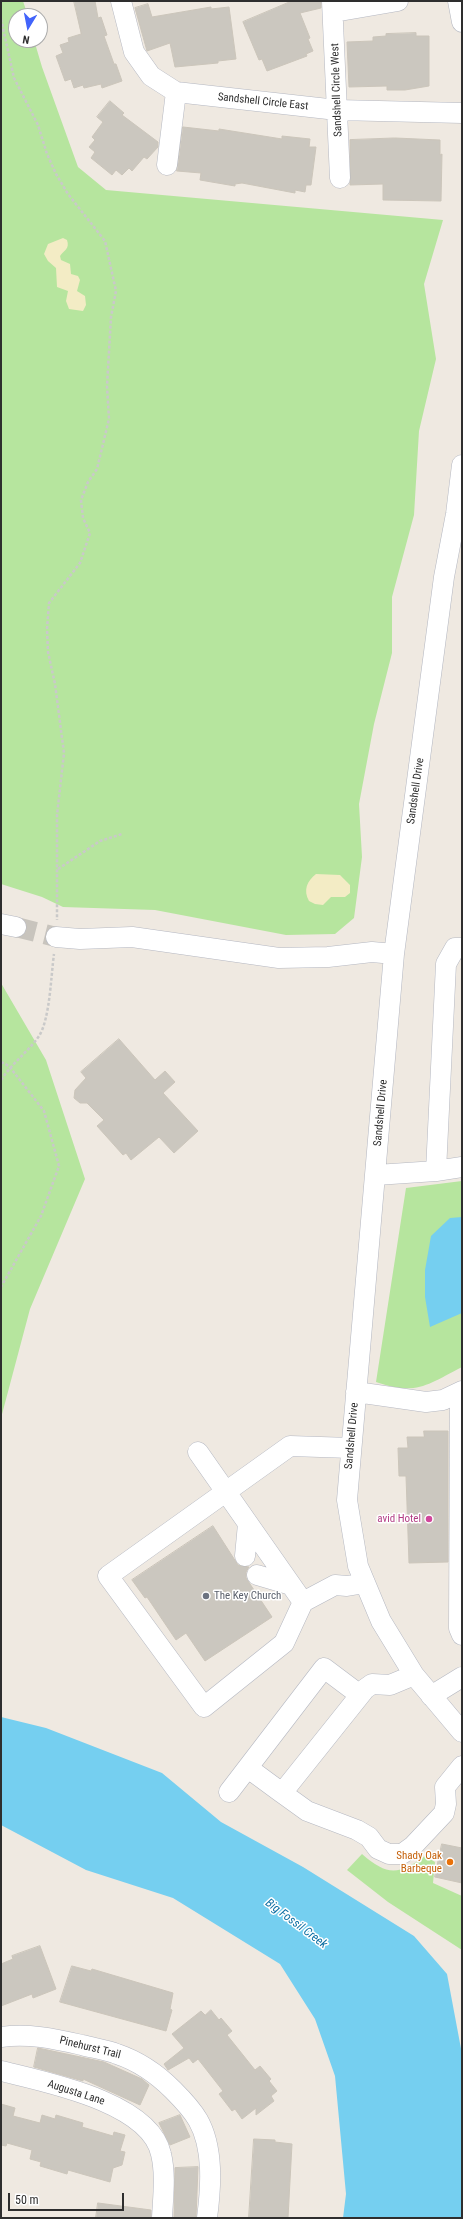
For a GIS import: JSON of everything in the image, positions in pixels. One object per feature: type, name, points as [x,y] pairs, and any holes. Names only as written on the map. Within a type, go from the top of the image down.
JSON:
[{"type":"street","name":"Sandshell Circle East","points":[[121,1],[134,52],[150,76],[176,92],[336,110],[462,113]]},
{"type":"street","points":[[333,6],[398,1]]},
{"type":"street","points":[[458,1],[462,22]]},
{"type":"street","name":"Sandshell Circle West","points":[[333,6],[336,110],[340,178]]},
{"type":"street","points":[[168,165],[176,92]]},
{"type":"street","name":"Sandshell Drive","points":[[462,465],[456,514],[443,584],[394,954],[376,1175],[346,1500],[358,1566],[381,1621],[414,1675],[462,1732]]},
{"type":"street","points":[[56,937],[80,939],[132,937],[279,958],[328,957],[372,952],[394,954]]},
{"type":"street","points":[[436,1171],[446,964],[455,948],[462,948]]},
{"type":"street","points":[[376,1175],[436,1171],[462,1167]]},
{"type":"street","points":[[356,1392],[426,1402],[444,1400],[461,1391],[459,1628],[462,1635]]},
{"type":"street","points":[[351,1448],[290,1446],[108,1576],[204,1707],[284,1643],[303,1602],[335,1585],[347,1586],[365,1583]]},
{"type":"street","points":[[198,1452],[303,1602]]},
{"type":"street","points":[[245,1556],[248,1524]]},
{"type":"street","points":[[257,1575],[291,1585]]},
{"type":"street","points":[[228,1792],[324,1668],[360,1695]]},
{"type":"street","points":[[282,1793],[360,1695],[372,1684],[390,1685],[414,1675]]},
{"type":"street","points":[[431,1696],[462,1677]]},
{"type":"street","points":[[248,1768],[307,1811],[357,1830],[369,1837],[378,1848],[390,1854],[402,1854],[412,1846],[444,1813],[446,1804],[444,1787],[462,1766]]},
{"type":"street","name":"Pinehurst Trail","points":[[1,2037],[25,2036],[54,2039],[116,2054],[147,2068],[166,2083],[189,2106],[199,2121],[205,2138],[210,2193],[207,2218]]},
{"type":"street","name":"Augusta Lane","points":[[1,2070],[95,2097],[133,2116],[150,2133],[161,2153],[164,2177],[162,2218]]},
{"type":"path","points":[[1,19],[14,78],[38,125],[47,154],[56,174],[68,194],[105,241],[116,291],[111,317],[107,386],[109,419],[97,469],[88,482],[82,500],[83,518],[90,533],[80,562],[49,603],[47,629],[48,652],[55,684],[64,753],[57,815],[56,937],[50,990],[40,1036],[9,1066],[1,1080]]},
{"type":"path","points":[[57,870],[100,841],[122,834]]},
{"type":"path","points":[[1,1062],[9,1066],[44,1111],[59,1166],[41,1216],[1,1287]]},
{"type":"green space","points":[[1,1],[23,1],[25,8],[8,8],[8,48],[36,48],[78,167],[106,190],[443,220],[424,284],[436,359],[419,431],[414,515],[392,597],[392,653],[374,724],[359,804],[362,857],[354,918],[335,934],[286,935],[155,910],[63,907],[42,897],[1,884]]},
{"type":"green space","points":[[1,983],[46,1060],[85,1179],[30,1309],[1,1418]]},
{"type":"green space","points":[[462,1181],[462,1367],[430,1383],[412,1388],[401,1388],[376,1382],[406,1188]]},
{"type":"green space","points":[[362,1854],[379,1866],[393,1870],[400,1870],[408,1867],[425,1856],[435,1862],[433,1883],[462,1896],[462,1950],[388,1902],[347,1870]]},
{"type":"sand","points":[[63,238],[67,240],[68,245],[60,256],[61,260],[70,264],[71,274],[78,276],[80,280],[77,291],[85,296],[86,305],[83,311],[69,309],[66,301],[68,291],[57,287],[56,268],[48,261],[44,254],[48,244]]},
{"type":"sand","points":[[316,874],[340,875],[350,885],[350,893],[345,897],[331,897],[323,905],[315,904],[309,901],[306,889],[310,880]]},
{"type":"water","points":[[462,1217],[462,1313],[430,1327],[425,1297],[425,1270],[431,1236],[450,1218]]},
{"type":"water","name":"Big Fossil Creek","points":[[1,1717],[46,1728],[162,1773],[221,1822],[303,1867],[414,1936],[447,1974],[462,2054],[462,2218],[343,2218],[346,2194],[335,2076],[315,2019],[280,1964],[173,1898],[86,1870],[1,1825]]},
{"type":"building","points":[[74,1],[95,1],[98,18],[101,17],[107,35],[104,36],[122,81],[102,88],[101,84],[84,88],[83,85],[74,88],[71,79],[65,81],[56,56],[63,53],[60,45],[69,42],[68,38],[81,34]]},
{"type":"building","points":[[292,1],[321,1],[321,8],[300,13],[310,38],[308,39],[313,51],[306,54],[307,56],[267,71],[262,59],[259,60],[243,22]]},
{"type":"building","points":[[148,4],[152,17],[211,7],[211,9],[229,7],[236,59],[218,61],[218,63],[175,67],[170,43],[147,51],[135,8]]},
{"type":"building","points":[[416,33],[416,36],[429,36],[429,86],[405,90],[387,90],[387,86],[349,87],[347,42],[373,41],[373,37],[386,36],[386,34]]},
{"type":"building","points":[[110,101],[124,113],[122,115],[158,142],[158,147],[147,159],[144,157],[132,171],[129,168],[122,175],[116,170],[112,175],[91,158],[95,152],[89,147],[95,140],[92,137],[103,122],[97,117]]},
{"type":"building","points":[[183,127],[219,131],[219,129],[282,139],[282,136],[310,139],[309,147],[316,147],[311,185],[306,185],[305,192],[295,190],[295,193],[242,183],[235,184],[235,186],[200,180],[201,173],[177,171]]},
{"type":"building","points":[[395,138],[440,140],[440,155],[442,154],[441,201],[383,200],[383,184],[350,185],[350,140]]},
{"type":"building","points":[[119,1039],[155,1080],[165,1071],[175,1082],[163,1093],[198,1131],[174,1153],[159,1137],[131,1160],[126,1153],[123,1155],[97,1126],[104,1120],[87,1103],[80,1103],[74,1098],[75,1090],[86,1078],[81,1072]]},
{"type":"building","name":"avid Hotel","points":[[424,1431],[448,1431],[448,1562],[409,1563],[406,1476],[399,1476],[398,1448],[408,1448],[407,1437],[424,1437]]},
{"type":"building","name":"The Key Church","points":[[213,1526],[238,1565],[249,1567],[246,1572],[246,1578],[272,1617],[205,1661],[186,1633],[176,1640],[147,1597],[145,1598],[132,1580]]},
{"type":"building","name":"Shady Oak Barbeque","points":[[442,1844],[462,1848],[462,1883],[435,1877]]},
{"type":"building","points":[[40,1946],[56,1989],[33,1998],[32,1994],[1,2006],[1,1964],[13,1959],[12,1956]]},
{"type":"building","points":[[72,1966],[91,1971],[92,1969],[173,1993],[170,2009],[172,2010],[166,2031],[60,2002]]},
{"type":"building","points":[[211,2010],[219,2020],[221,2018],[232,2031],[227,2035],[255,2070],[260,2066],[271,2079],[269,2081],[277,2091],[271,2096],[274,2101],[256,2115],[256,2108],[242,2119],[235,2109],[232,2111],[219,2094],[223,2091],[198,2059],[193,2063],[189,2058],[168,2070],[164,2064],[184,2048],[172,2034],[201,2011],[205,2015]]},
{"type":"building","points":[[38,2048],[104,2062],[142,2079],[149,2085],[140,2105],[83,2079],[83,2081],[34,2067]]},
{"type":"building","points":[[1,2104],[15,2108],[13,2116],[40,2123],[42,2115],[55,2119],[56,2115],[83,2123],[82,2127],[113,2136],[114,2132],[125,2135],[120,2151],[125,2152],[122,2165],[113,2168],[110,2182],[68,2170],[67,2174],[40,2166],[41,2162],[30,2159],[32,2150],[7,2143],[6,2146],[1,2145]]},
{"type":"building","points":[[180,2115],[190,2137],[170,2145],[159,2123]]},
{"type":"building","points":[[254,2139],[275,2140],[275,2142],[292,2144],[288,2218],[249,2218]]},
{"type":"building","points":[[198,2167],[196,2218],[174,2218],[175,2168]]},
{"type":"building","points":[[98,2203],[151,2210],[151,2218],[96,2218]]},
{"type":"tunnel","points":[[16,927],[56,937]]},
{"type":"place","name":"avid Hotel","points":[[429,1519]]},
{"type":"place","name":"The Key Church","points":[[206,1596]]},
{"type":"place","name":"Shady Oak Barbeque","points":[[450,1862]]}]
